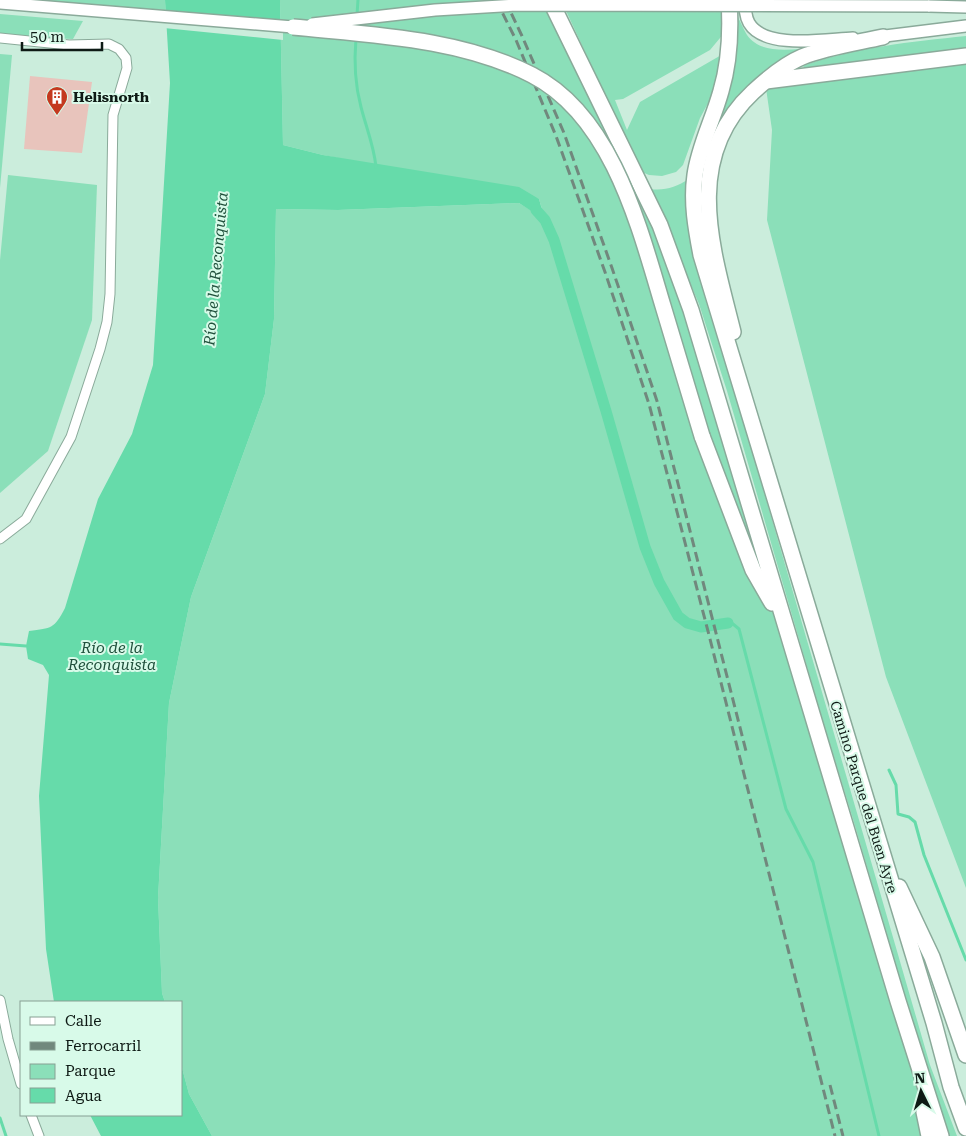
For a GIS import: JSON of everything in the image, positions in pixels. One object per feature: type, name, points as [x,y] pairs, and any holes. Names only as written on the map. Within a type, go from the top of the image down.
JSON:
[{"type":"highway","points":[[550,0],[660,225],[703,348],[785,626]]},
{"type":"highway","points":[[729,0],[730,42],[726,71],[696,168],[693,187],[694,213],[707,278],[765,464]]},
{"type":"highway","points":[[293,27],[438,44],[502,62],[534,76],[569,101],[586,121],[604,148],[633,211],[702,436],[754,570],[785,626]]},
{"type":"highway","points":[[765,464],[713,249],[708,197],[713,158],[722,133],[736,110],[765,81],[787,65],[803,57],[828,49],[883,37]]},
{"type":"highway","points":[[765,81],[966,56]]},
{"type":"highway","name":"Camino Parque del Buen Ayre","points":[[765,464],[934,1023],[951,1087],[966,1128]]},
{"type":"highway","name":"Camino Parque del Buen Ayre","points":[[785,626],[916,1061],[941,1136]]},
{"type":"highway","points":[[876,835],[932,957],[966,1055]]},
{"type":"highway","points":[[916,1061],[929,1136]]},
{"type":"main road","points":[[745,0],[748,22],[758,33],[773,39],[805,40],[883,37],[966,26]]},
{"type":"main road","points":[[0,3],[293,27],[445,9],[517,5],[966,7]]},
{"type":"street","points":[[0,38],[69,45],[109,44],[119,49],[128,63],[113,115],[110,294],[107,322],[100,349],[63,455],[26,518],[0,540]]},
{"type":"street","points":[[0,1000],[8,1039],[20,1081]]},
{"type":"street","points":[[31,1116],[39,1136]]},
{"type":"green space","points":[[3,0],[165,0],[166,16]]},
{"type":"green space","points":[[280,0],[550,0],[660,225],[916,1061],[929,1136],[212,1136],[189,1094],[182,1068],[182,1001],[165,1001],[162,993],[158,898],[169,703],[191,597],[265,394],[274,319],[276,209],[338,210],[519,203],[545,219],[539,199],[323,155],[283,145]]},
{"type":"green space","points":[[561,0],[725,0],[725,32],[710,50],[623,99],[615,100],[627,130],[640,102],[723,54],[718,85],[700,118],[683,165],[676,172],[662,176],[649,175],[642,172],[650,189],[670,188],[689,179],[692,244],[705,298],[751,447],[930,1065],[957,1136],[950,1136],[936,1102],[727,391],[699,304],[668,231]]},
{"type":"green space","points":[[0,14],[83,21],[73,39],[47,38],[0,33]]},
{"type":"green space","points":[[738,17],[752,41],[771,49],[800,49],[801,51],[726,120],[700,216],[701,178],[731,76]]},
{"type":"green space","points":[[966,36],[966,49],[806,70],[803,66],[863,50]]},
{"type":"green space","points":[[0,54],[12,55],[0,188]]},
{"type":"green space","points":[[966,56],[966,888],[886,677],[767,220],[772,130],[765,81]]},
{"type":"green space","points":[[8,175],[97,185],[92,320],[48,451],[0,493],[0,260]]},
{"type":"water","name":"Río de la Reconquista","points":[[165,0],[280,0],[283,145],[323,155],[519,187],[539,199],[545,220],[519,203],[338,210],[276,209],[274,319],[265,394],[191,597],[169,703],[158,898],[162,993],[165,1001],[54,1001],[46,949],[39,796],[49,675],[43,665],[28,659],[26,646],[29,631],[52,626],[65,608],[98,499],[132,434],[153,365],[170,83]]},
{"type":"water","points":[[182,1068],[189,1094],[212,1136],[101,1136],[91,1116],[182,1116]]},
{"type":"pier","points":[[163,16],[283,24],[283,40],[164,28]]},
{"type":"building","name":"Helisnorth","points":[[30,76],[92,82],[82,153],[24,149]]},
{"type":"waterway","points":[[356,29],[358,0]]},
{"type":"waterway","points":[[356,38],[357,90],[374,152],[376,167]]},
{"type":"waterway","points":[[536,210],[545,220],[554,240],[645,547],[659,582],[678,616],[687,623],[701,627],[728,623]]},
{"type":"waterway","points":[[728,623],[733,624],[739,629],[786,809],[813,862],[879,1136]]},
{"type":"waterway","points":[[0,644],[26,646]]},
{"type":"waterway","points":[[889,770],[896,785],[898,814],[909,817],[915,822],[924,855],[966,960]]},
{"type":"waterway","points":[[0,1118],[6,1136]]},
{"type":"railway","points":[[496,0],[516,40],[556,136],[605,272],[649,404],[835,1136]]},
{"type":"railway","points":[[505,0],[564,133],[657,401],[747,755]]},
{"type":"railway","points":[[830,1085],[843,1136]]},
{"type":"place","name":"Helisnorth","points":[[57,116]]}]
